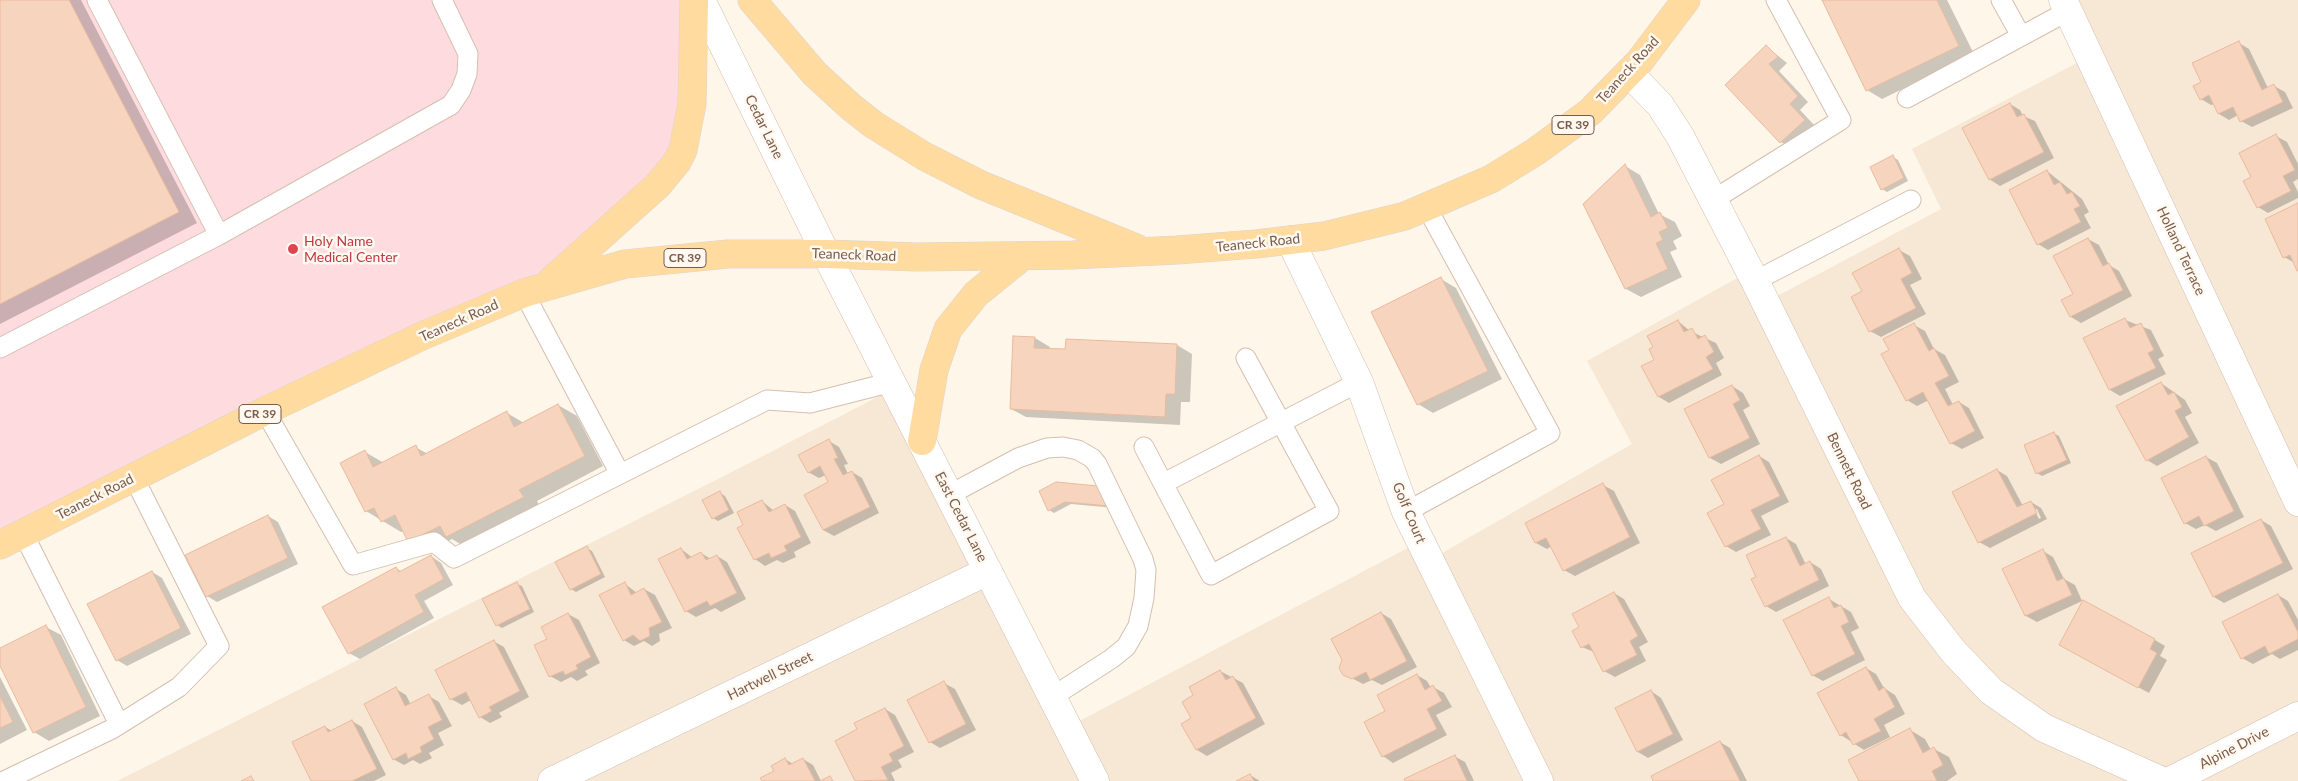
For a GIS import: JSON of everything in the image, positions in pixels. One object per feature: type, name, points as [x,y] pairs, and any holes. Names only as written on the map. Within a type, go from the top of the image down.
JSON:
[{"type":"main road","points":[[535,289],[658,185],[680,156],[687,139],[692,104],[694,0]]},
{"type":"main road","points":[[752,0],[815,74],[874,125],[924,156],[1015,201],[1144,251]]},
{"type":"main road","name":"Teaneck Road","points":[[12,539],[265,411],[422,336],[535,289],[600,270],[652,260],[728,254],[826,254],[918,257],[1023,256],[1144,251],[1290,240],[1380,223],[1427,208],[1491,179],[1535,152],[1590,112],[1629,73],[1686,0]]},
{"type":"main road","points":[[922,441],[934,370],[948,329],[976,294],[1023,256]]},
{"type":"street","name":"Cedar Lane","points":[[701,0],[826,254]]},
{"type":"street","name":"Holland Terrace","points":[[2065,6],[2298,502]]},
{"type":"street","name":"Bennett Road","points":[[1629,73],[1667,116],[1713,200],[1912,598],[1953,651],[1991,691],[2044,728],[2162,781]]},
{"type":"street","name":"Golf Court","points":[[1290,240],[1359,382],[1406,512],[1539,781]]},
{"type":"street","name":"East Cedar Lane","points":[[826,254],[1095,781]]},
{"type":"street","name":"Hartwell Street","points":[[552,781],[988,571]]},
{"type":"street","name":"Alpine Drive","points":[[2170,781],[2298,716]]},
{"type":"lane","points":[[97,0],[218,235]]},
{"type":"lane","points":[[0,348],[218,235],[451,105],[461,90],[467,74],[468,54],[442,0]]},
{"type":"lane","points":[[1713,200],[1841,120],[1776,0]]},
{"type":"lane","points":[[2001,0],[2021,36]]},
{"type":"lane","points":[[1907,98],[2021,36],[2065,6]]},
{"type":"lane","points":[[1755,281],[1911,200]]},
{"type":"lane","points":[[1406,512],[1550,433],[1427,208]]},
{"type":"lane","points":[[535,289],[620,474]]},
{"type":"lane","points":[[1144,447],[1211,575],[1329,511],[1246,358]]},
{"type":"lane","points":[[265,411],[353,565],[434,542],[454,558],[767,400],[810,402],[892,382]]},
{"type":"lane","points":[[1164,483],[1359,382]]},
{"type":"lane","points":[[949,495],[1018,458],[1047,448],[1063,447],[1078,450],[1092,458],[1097,464],[1143,559],[1146,570],[1144,598],[1138,626],[1126,647],[1111,659],[1052,697]]},
{"type":"lane","points":[[4,781],[119,724],[179,687],[219,646],[134,478]]},
{"type":"lane","points":[[12,539],[119,724]]},
{"type":"shaded area","name":"Holy Name Medical Center","points":[[0,0],[694,0],[687,139],[546,286],[0,545]]},
{"type":"shaded area","points":[[2063,0],[2298,0],[2298,781],[117,781],[895,388],[1068,727],[1421,541],[1430,560],[1632,444],[1587,361],[1750,271],[1766,302],[1941,209],[1912,149],[2090,56]]},
{"type":"building","points":[[0,0],[69,0],[179,212],[0,304]]},
{"type":"building","points":[[1822,0],[1937,0],[1959,46],[1866,91]]},
{"type":"building","points":[[2239,41],[2262,90],[2274,84],[2283,102],[2240,122],[2233,107],[2218,114],[2209,95],[2200,100],[2193,86],[2201,82],[2192,63]]},
{"type":"building","points":[[1766,45],[1778,57],[1769,64],[1798,96],[1790,104],[1805,120],[1780,143],[1725,85]]},
{"type":"building","points":[[2010,103],[2017,117],[2024,114],[2044,152],[1989,180],[1962,128]]},
{"type":"building","points":[[2276,134],[2295,170],[2283,176],[2291,191],[2257,208],[2243,181],[2251,177],[2239,153]]},
{"type":"building","points":[[1893,155],[1904,178],[1881,190],[1870,167]]},
{"type":"building","points":[[1625,164],[1651,217],[1660,212],[1668,228],[1659,232],[1663,240],[1656,243],[1668,269],[1625,289],[1583,204]]},
{"type":"building","points":[[2047,170],[2054,185],[2060,182],[2067,194],[2072,192],[2080,206],[2074,209],[2081,222],[2037,245],[2009,190]]},
{"type":"building","points":[[2298,203],[2297,271],[2290,255],[2283,258],[2265,219]]},
{"type":"building","points":[[2088,238],[2103,266],[2109,263],[2123,290],[2070,317],[2061,300],[2073,294],[2053,256]]},
{"type":"building","points":[[1899,248],[1912,273],[1901,279],[1916,308],[1869,332],[1851,297],[1862,291],[1852,273]]},
{"type":"building","points":[[1441,277],[1488,371],[1417,405],[1371,312]]},
{"type":"building","points":[[2125,318],[2130,328],[2141,323],[2154,350],[2148,353],[2156,368],[2109,390],[2083,338]]},
{"type":"building","points":[[1678,320],[1684,332],[1692,328],[1698,339],[1705,335],[1714,352],[1706,357],[1713,369],[1658,397],[1641,366],[1654,360],[1649,349],[1653,347],[1647,336]]},
{"type":"building","points":[[1914,323],[1929,351],[1934,348],[1949,376],[1935,383],[1948,406],[1959,401],[1975,431],[1950,444],[1923,392],[1906,401],[1881,354],[1889,350],[1883,339]]},
{"type":"building","points":[[1013,336],[1035,337],[1034,348],[1065,349],[1066,339],[1177,344],[1175,394],[1166,394],[1165,417],[1010,409]]},
{"type":"building","points":[[2161,382],[2168,395],[2174,392],[2182,407],[2175,411],[2189,437],[2146,461],[2116,406]]},
{"type":"building","points":[[1732,385],[1740,400],[1733,404],[1750,438],[1709,458],[1684,409]]},
{"type":"building","points":[[558,404],[585,456],[519,490],[524,497],[446,537],[440,526],[408,542],[395,515],[381,522],[374,508],[365,512],[340,463],[365,450],[373,467],[416,445],[421,456],[507,411],[514,427]]},
{"type":"building","points":[[2054,432],[2067,460],[2036,474],[2024,445]]},
{"type":"building","points":[[829,439],[838,458],[834,459],[843,475],[852,471],[870,507],[823,530],[804,495],[828,482],[820,466],[808,473],[798,455]]},
{"type":"building","points":[[1759,455],[1780,496],[1751,510],[1761,529],[1725,547],[1707,513],[1724,504],[1711,480]]},
{"type":"building","points":[[2206,456],[2234,511],[2204,526],[2199,516],[2184,524],[2161,478]]},
{"type":"building","points":[[1997,469],[2017,507],[2031,501],[2037,513],[1978,543],[1952,492]]},
{"type":"building","points":[[1056,482],[1098,486],[1109,506],[1065,502],[1048,511],[1039,491]]},
{"type":"building","points":[[1603,483],[1630,537],[1563,571],[1546,538],[1535,543],[1525,523]]},
{"type":"building","points":[[720,491],[729,510],[712,519],[702,500]]},
{"type":"building","points":[[762,500],[769,512],[785,504],[801,537],[784,546],[787,551],[771,558],[769,553],[754,560],[737,528],[743,525],[737,512]]},
{"type":"building","points":[[268,515],[288,558],[206,597],[185,555]]},
{"type":"building","points":[[2261,519],[2283,563],[2213,597],[2191,553]]},
{"type":"building","points":[[1786,537],[1800,566],[1810,561],[1819,580],[1765,607],[1751,579],[1756,577],[1746,555]]},
{"type":"building","points":[[587,546],[601,574],[570,590],[555,562]]},
{"type":"building","points":[[681,548],[687,559],[701,552],[706,560],[717,555],[737,593],[710,606],[707,601],[685,612],[658,559]]},
{"type":"building","points":[[2043,549],[2057,581],[2064,578],[2072,595],[2025,616],[2002,569]]},
{"type":"building","points":[[431,555],[444,579],[415,595],[424,612],[348,654],[322,607],[396,567],[399,572]]},
{"type":"building","points":[[152,571],[181,628],[116,661],[87,604]]},
{"type":"building","points":[[517,582],[530,609],[496,626],[482,599]]},
{"type":"building","points":[[625,582],[631,595],[644,588],[662,622],[649,628],[650,636],[640,641],[633,635],[623,641],[599,595]]},
{"type":"building","points":[[1614,592],[1638,636],[1630,641],[1637,655],[1603,672],[1589,644],[1581,648],[1572,631],[1579,627],[1572,614]]},
{"type":"building","points":[[2278,594],[2298,632],[2298,639],[2269,654],[2265,646],[2241,659],[2222,622]]},
{"type":"building","points":[[1829,597],[1834,608],[1841,605],[1849,622],[1841,626],[1855,654],[1812,676],[1783,620]]},
{"type":"building","points":[[2083,600],[2155,639],[2150,649],[2157,653],[2138,688],[2059,645]]},
{"type":"building","points":[[1381,612],[1407,661],[1370,680],[1366,672],[1352,679],[1343,675],[1339,668],[1342,660],[1331,639]]},
{"type":"building","points":[[568,613],[591,657],[576,665],[578,669],[565,675],[563,671],[549,677],[534,645],[547,639],[541,627]]},
{"type":"building","points":[[46,625],[86,707],[33,733],[0,666],[0,648]]},
{"type":"building","points":[[494,640],[520,691],[489,707],[492,711],[479,718],[466,692],[450,700],[435,670]]},
{"type":"building","points":[[1866,667],[1879,691],[1884,687],[1895,707],[1874,719],[1881,731],[1853,745],[1846,732],[1840,736],[1817,693]]},
{"type":"building","points":[[1220,670],[1226,680],[1233,676],[1256,718],[1196,750],[1181,724],[1191,718],[1182,702],[1193,695],[1189,687]]},
{"type":"building","points":[[1417,674],[1425,690],[1433,685],[1442,701],[1427,709],[1437,729],[1382,757],[1364,722],[1385,711],[1377,695]]},
{"type":"building","points":[[944,681],[966,724],[929,743],[907,700]]},
{"type":"building","points":[[396,687],[405,706],[429,694],[442,720],[428,727],[434,739],[420,747],[422,752],[408,759],[406,753],[393,760],[364,704]]},
{"type":"building","points":[[1651,690],[1673,734],[1637,752],[1615,708]]},
{"type":"building","points":[[0,696],[13,722],[0,728]]},
{"type":"building","points":[[885,708],[904,746],[889,754],[893,761],[881,767],[888,780],[855,781],[835,741],[857,729],[854,723]]},
{"type":"building","points":[[352,720],[377,769],[352,781],[311,781],[292,742],[325,726],[328,732]]},
{"type":"building","points":[[1910,728],[1923,753],[1934,747],[1943,765],[1932,771],[1937,781],[1859,781],[1848,760]]},
{"type":"building","points":[[1720,741],[1740,781],[1653,781],[1651,776]]},
{"type":"building","points":[[1455,755],[1467,781],[1405,781],[1404,779]]},
{"type":"building","points":[[785,758],[789,765],[803,758],[815,781],[762,781],[760,778],[774,771],[771,766]]},
{"type":"building","points":[[1250,774],[1254,781],[1236,781]]},
{"type":"building","points":[[251,776],[254,781],[241,781]]},
{"type":"building","points":[[830,776],[833,781],[820,781]]},
{"type":"place","name":"Holy Name Medical Center","points":[[293,249]]}]
